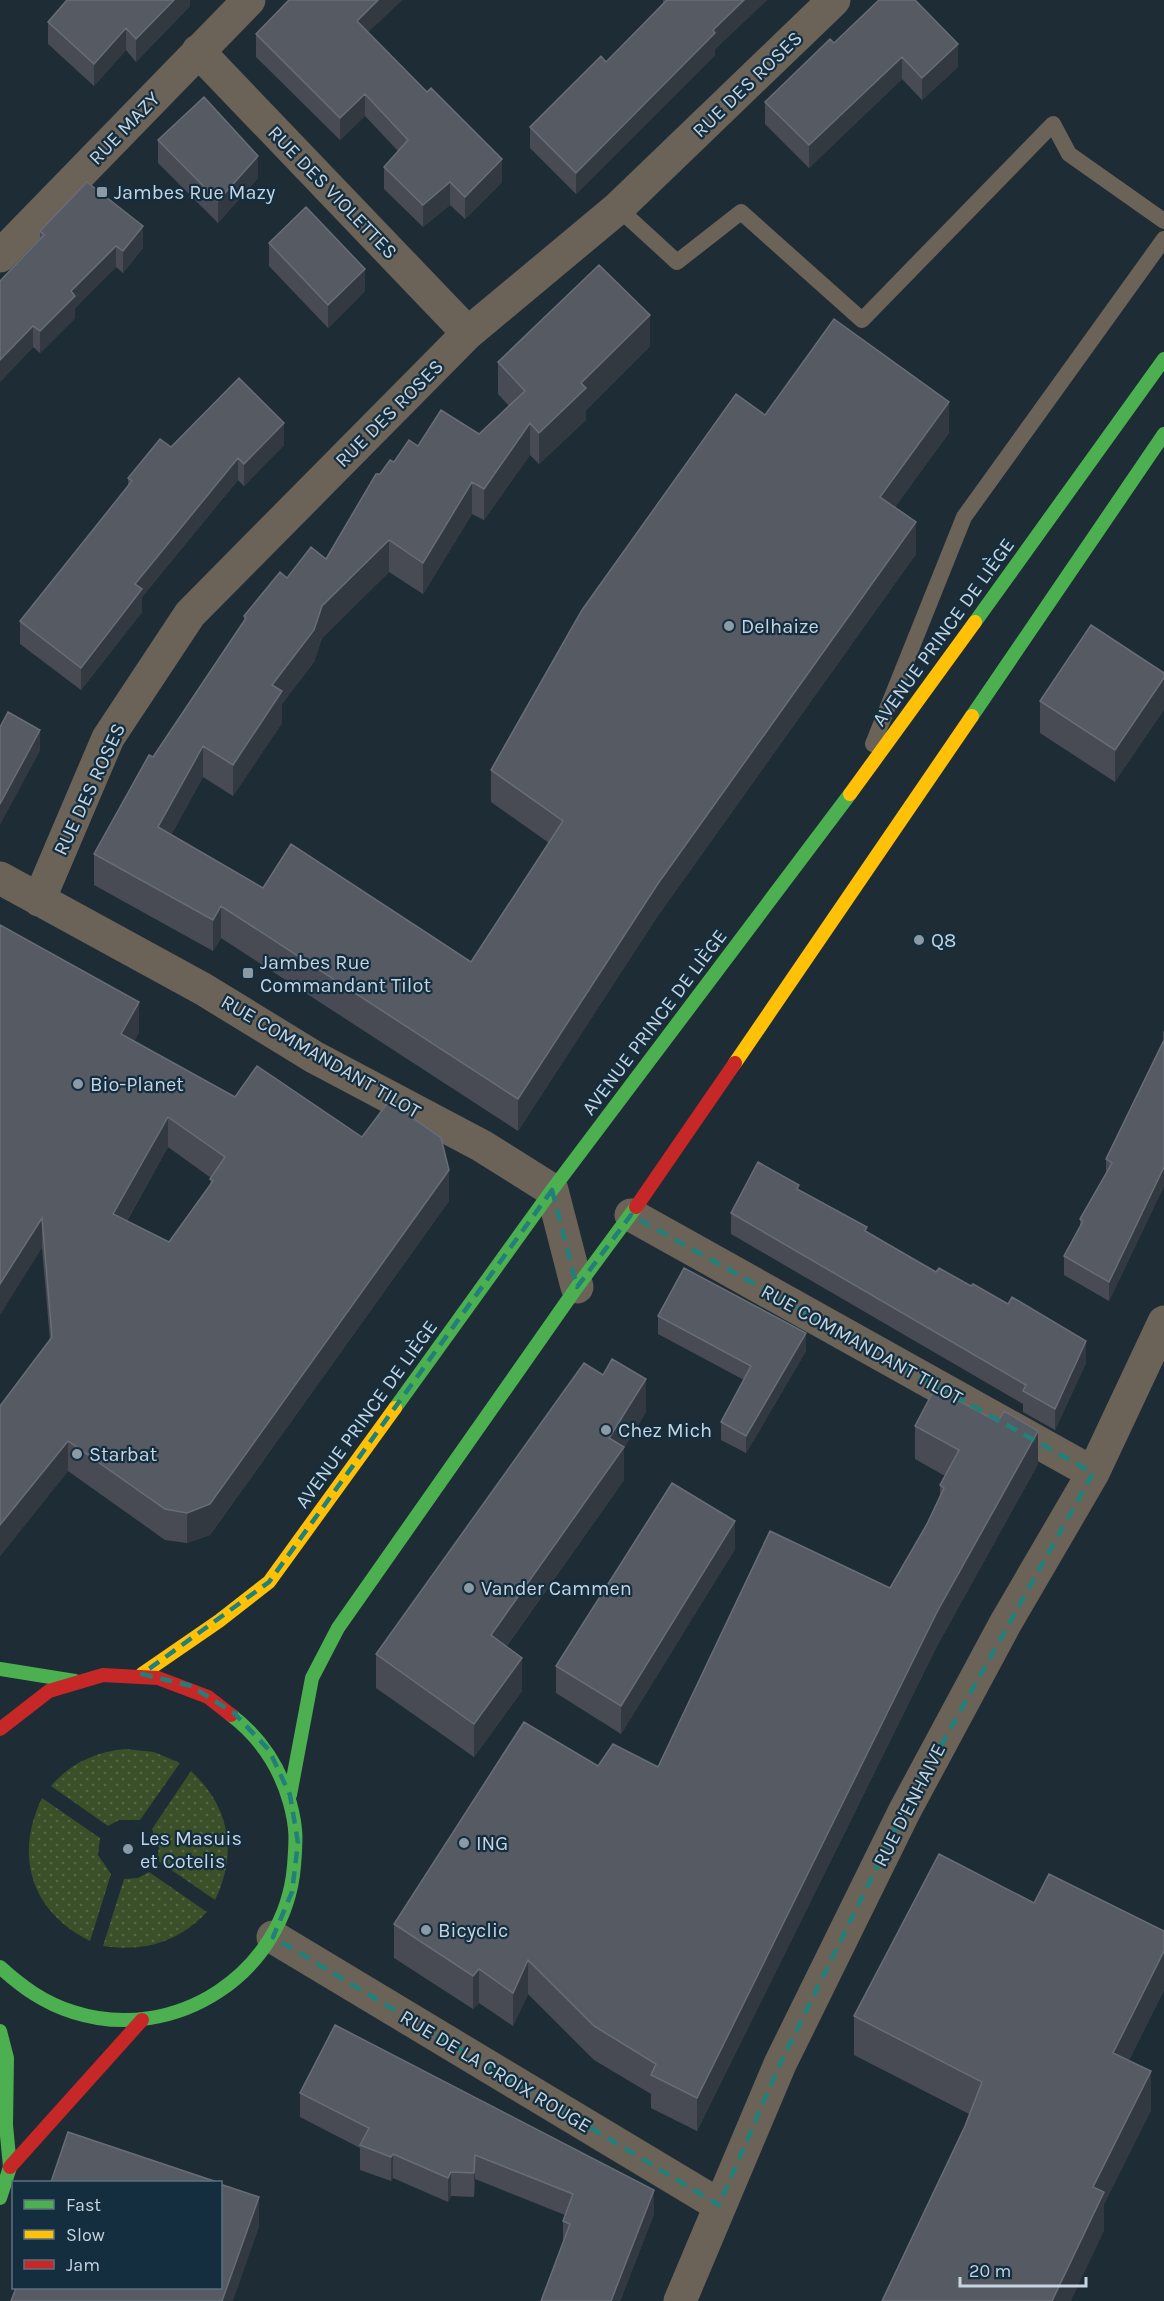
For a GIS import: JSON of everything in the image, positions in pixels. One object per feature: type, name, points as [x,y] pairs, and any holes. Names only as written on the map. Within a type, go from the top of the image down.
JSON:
[{"type":"main road","name":"AVENUE PRINCE DE LIÈGE","points":[[142,1674],[219,1621],[269,1582],[552,1190],[856,786],[1164,359]]},
{"type":"main road","points":[[290,1795],[312,1678],[338,1628],[631,1215],[1164,434]]},
{"type":"main road","points":[[0,1669],[75,1681]]},
{"type":"main road","points":[[0,1729],[20,1708],[75,1681],[108,1674],[142,1674],[191,1686],[234,1713],[269,1750],[290,1795],[298,1843],[292,1892],[273,1936],[249,1968],[218,1994],[181,2011],[142,2020],[97,2019],[54,2007],[15,1983],[0,1967]]},
{"type":"main road","points":[[10,2167],[142,2020]]},
{"type":"main road","points":[[0,2031],[7,2058],[6,2125],[10,2167],[0,2198]]},
{"type":"street","name":"RUE MAZY","points":[[0,256],[249,0]]},
{"type":"street","name":"RUE DES ROSES","points":[[39,900],[108,738],[190,614],[468,333],[618,208],[834,0]]},
{"type":"street","name":"RUE DES VIOLETTES","points":[[198,51],[468,333]]},
{"type":"street","name":"RUE COMMANDANT TILOT","points":[[0,878],[203,989],[314,1057],[482,1146],[552,1190]]},
{"type":"street","points":[[552,1190],[578,1287]]},
{"type":"street","name":"RUE COMMANDANT TILOT","points":[[631,1215],[1093,1473]]},
{"type":"street","name":"RUE D'ENHAIVE","points":[[680,2301],[780,2064],[904,1812],[1005,1624],[1093,1473],[1164,1322]]},
{"type":"street","name":"RUE DE LA CROIX ROUGE","points":[[273,1936],[719,2205]]},
{"type":"lane","points":[[618,208],[677,262],[741,212],[862,320],[1053,124],[1069,154],[1164,221]]},
{"type":"lane","points":[[856,786],[964,517],[1164,239]]},
{"type":"highlighted area","points":[[552,1190],[577,1287],[631,1215],[1093,1473],[904,1812],[780,2064],[719,2205],[273,1937],[292,1892],[298,1843],[290,1795],[269,1750],[234,1713],[191,1686],[142,1674],[269,1582]]},
{"type":"green space","points":[[125,1749],[154,1752],[180,1763],[140,1820],[119,1820],[108,1826],[51,1786],[67,1771],[84,1760]]},
{"type":"green space","points":[[191,1771],[214,1800],[222,1815],[226,1831],[228,1848],[226,1865],[215,1900],[157,1860],[159,1848],[152,1829]]},
{"type":"green space","points":[[42,1798],[100,1838],[98,1855],[111,1874],[90,1941],[70,1929],[54,1915],[33,1880],[29,1861],[29,1841]]},
{"type":"green space","points":[[149,1872],[207,1912],[184,1931],[159,1943],[132,1948],[103,1946],[124,1879],[138,1878]]},
{"type":"building","points":[[67,0],[174,0],[136,39],[126,28],[94,64],[48,22]]},
{"type":"building","points":[[289,0],[378,0],[357,21],[427,92],[431,88],[502,159],[465,197],[450,182],[423,205],[384,167],[408,140],[365,94],[340,118],[256,34]]},
{"type":"building","points":[[667,0],[744,0],[713,30],[715,33],[576,173],[530,127],[601,56],[606,62]]},
{"type":"building","points":[[879,0],[915,0],[958,44],[922,78],[902,57],[809,145],[765,102],[830,39],[834,43]]},
{"type":"building","points":[[204,97],[258,156],[218,201],[158,140]]},
{"type":"building","points":[[87,182],[143,226],[123,251],[116,246],[71,291],[75,296],[40,331],[33,326],[0,360],[0,281],[44,235],[40,231]]},
{"type":"building","points":[[306,207],[365,269],[328,305],[269,243]]},
{"type":"building","points":[[599,265],[650,315],[581,383],[586,388],[539,433],[530,423],[484,489],[472,482],[423,563],[389,540],[322,606],[314,630],[272,685],[282,691],[233,765],[203,746],[158,827],[263,888],[291,844],[471,962],[563,821],[491,770],[582,610],[736,394],[765,415],[834,319],[949,402],[880,497],[916,522],[657,885],[518,1099],[221,906],[213,920],[94,854],[149,755],[153,757],[246,618],[244,616],[280,572],[287,578],[311,547],[326,559],[376,474],[380,474],[390,460],[394,462],[409,440],[418,446],[441,410],[479,434],[525,391],[498,362]]},
{"type":"building","points":[[239,378],[284,423],[244,464],[238,458],[135,584],[142,589],[81,668],[20,621],[132,481],[128,478],[160,439],[171,447]]},
{"type":"building","points":[[1091,625],[1164,673],[1164,678],[1115,750],[1040,701]]},
{"type":"building","points":[[8,712],[40,730],[0,804],[0,727]]},
{"type":"building","points":[[0,925],[139,1002],[121,1034],[235,1097],[257,1066],[362,1137],[389,1101],[441,1138],[449,1170],[210,1504],[187,1513],[165,1509],[68,1441],[0,1525],[0,1406],[52,1337],[42,1218],[0,1284]],"holes":[[[168,1117],[225,1157],[210,1179],[213,1181],[169,1242],[113,1214]]]},
{"type":"building","points":[[1164,1040],[1164,1167],[1109,1282],[1064,1256],[1083,1221],[1080,1219],[1112,1163],[1106,1159]]},
{"type":"building","points":[[758,1162],[799,1185],[797,1189],[867,1227],[865,1231],[936,1272],[939,1268],[1008,1304],[1012,1297],[1086,1341],[1055,1409],[1023,1391],[1026,1385],[731,1213]]},
{"type":"building","points":[[684,1268],[806,1333],[746,1436],[721,1422],[751,1366],[658,1316]]},
{"type":"building","points":[[612,1359],[646,1379],[609,1438],[624,1447],[491,1635],[522,1658],[474,1724],[376,1654],[584,1363],[603,1375]]},
{"type":"building","points":[[935,1388],[998,1422],[1004,1411],[1038,1431],[937,1612],[697,2098],[651,2075],[656,2064],[594,2026],[528,1960],[513,1993],[479,1969],[473,1976],[394,1924],[524,1722],[598,1766],[613,1744],[658,1767],[770,1531],[890,1588],[927,1524],[944,1488],[940,1485],[959,1450],[915,1426]]},
{"type":"building","points":[[672,1483],[735,1521],[621,1706],[556,1666]]},
{"type":"building","points":[[939,1854],[1034,1903],[1049,1874],[1164,1931],[1164,1951],[1113,2053],[1151,2071],[1093,2187],[1104,2192],[1052,2301],[882,2301],[965,2126],[982,2082],[854,2016]]},
{"type":"building","points":[[335,2025],[654,2190],[611,2301],[541,2301],[570,2224],[563,2221],[573,2194],[475,2155],[474,2173],[451,2172],[448,2178],[393,2154],[391,2157],[360,2145],[369,2128],[300,2093]]},
{"type":"building","points":[[68,2132],[214,2181],[51,2181]]},
{"type":"building","points":[[222,2185],[259,2197],[222,2301],[11,2301],[16,2289],[222,2289]]},
{"type":"traffic: fast","points":[[975,622],[1164,359]]},
{"type":"traffic: fast","points":[[972,716],[1164,434]]},
{"type":"traffic: fast","points":[[395,1408],[552,1190],[850,794]]},
{"type":"traffic: fast","points":[[290,1795],[312,1678],[338,1628],[577,1287],[636,1207]]},
{"type":"traffic: fast","points":[[0,1669],[75,1681]]},
{"type":"traffic: fast","points":[[0,1967],[25,1988],[52,2004],[73,2012],[111,2020],[149,2018],[185,2009],[218,1991],[247,1968],[270,1939],[286,1904],[294,1866],[295,1834],[290,1803],[275,1765],[260,1743],[231,1715]]},
{"type":"traffic: fast","points":[[0,2031],[7,2058],[6,2125],[10,2167],[0,2198]]},
{"type":"traffic: slow","points":[[850,794],[975,622]]},
{"type":"traffic: slow","points":[[735,1063],[972,716]]},
{"type":"traffic: slow","points":[[142,1674],[219,1621],[269,1582],[395,1408]]},
{"type":"traffic: jam","points":[[636,1207],[735,1063]]},
{"type":"traffic: jam","points":[[0,1729],[49,1691],[103,1675],[158,1678],[208,1697],[231,1715]]},
{"type":"traffic: jam","points":[[10,2167],[142,2020]]},
{"type":"place","name":"Jambes Rue Mazy","points":[[102,192]]},
{"type":"place","name":"Delhaize","points":[[729,626]]},
{"type":"place","name":"Q8","points":[[919,940]]},
{"type":"place","name":"Jambes Rue Commandant Tilot","points":[[248,973]]},
{"type":"place","name":"Bio-Planet","points":[[78,1084]]},
{"type":"place","name":"Chez Mich","points":[[606,1430]]},
{"type":"place","name":"Starbat","points":[[77,1454]]},
{"type":"place","name":"Vander Cammen","points":[[469,1588]]},
{"type":"place","name":"ING","points":[[464,1843]]},
{"type":"place","name":"Les Masuis et Cotelis","points":[[128,1849]]},
{"type":"place","name":"Bicyclic","points":[[426,1930]]}]
